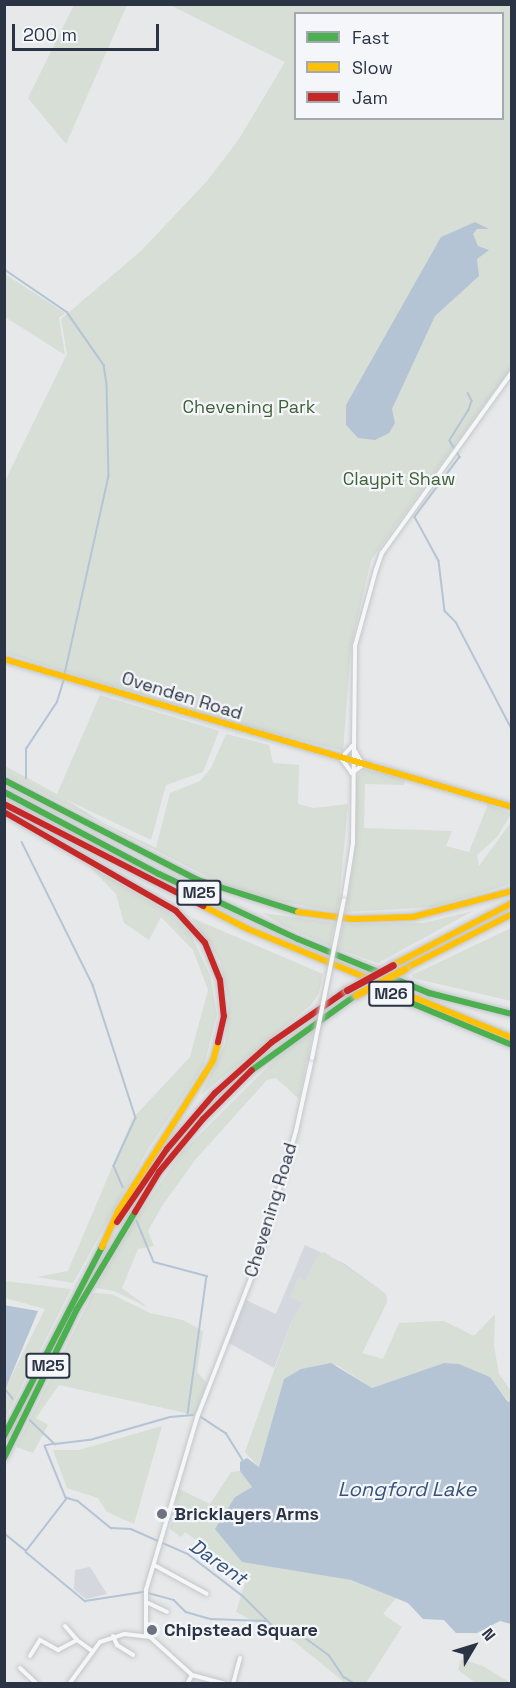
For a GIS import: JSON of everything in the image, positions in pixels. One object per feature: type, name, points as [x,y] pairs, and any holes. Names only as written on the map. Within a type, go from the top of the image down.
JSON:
[{"type":"main road","name":"Ovenden Road","points":[[4,659],[512,807]]},
{"type":"main road","name":"M25","points":[[4,780],[198,880],[290,911],[345,918],[393,918],[446,911],[512,891]]},
{"type":"main road","name":"M25","points":[[4,792],[254,919],[382,975],[484,1008],[512,1012]]},
{"type":"main road","name":"M25","points":[[4,804],[170,892],[340,969],[512,1038]]},
{"type":"main road","name":"M25","points":[[4,812],[176,911],[205,943],[220,980],[224,1016],[213,1060],[118,1210],[102,1247],[4,1436]]},
{"type":"main road","name":"M25","points":[[102,1247],[155,1164],[210,1098],[272,1042],[347,990],[512,903]]},
{"type":"main road","name":"M25","points":[[4,1458],[77,1309],[164,1167],[202,1119],[248,1073],[300,1032],[356,995],[512,916]]},
{"type":"main road","name":"M26","points":[[340,969],[512,1045]]},
{"type":"street","name":"Chevening Road","points":[[146,1636],[146,1592],[198,1414],[260,1255],[296,1131],[312,1058],[344,900],[353,843],[351,761],[355,646],[382,552],[512,372]]},
{"type":"street","points":[[352,746],[363,765],[352,773],[341,758],[352,746]]},
{"type":"street","points":[[154,1565],[207,1594]]},
{"type":"street","points":[[146,1602],[167,1612]]},
{"type":"street","points":[[65,1626],[77,1640],[92,1651]]},
{"type":"street","points":[[113,1636],[117,1645],[133,1655]]},
{"type":"street","points":[[69,1683],[92,1651],[113,1636],[146,1636],[192,1675],[225,1683]]},
{"type":"street","points":[[30,1656],[40,1640],[56,1650],[77,1640]]},
{"type":"street","points":[[233,1683],[240,1658]]},
{"type":"street","points":[[20,1668],[37,1683]]},
{"type":"street","points":[[188,1683],[192,1675]]},
{"type":"shaded area","points":[[305,1245],[345,1264],[386,1294],[387,1302],[362,1353],[292,1320],[274,1368],[229,1343],[246,1300],[276,1314]]},
{"type":"shaded area","points":[[90,1567],[107,1594],[86,1599],[74,1589],[75,1570]]},
{"type":"green space","points":[[74,5],[127,5],[66,144],[28,98]]},
{"type":"green space","name":"Chevening Park","points":[[170,5],[511,5],[511,368],[371,560],[351,648],[343,751],[223,720],[5,653],[4,483],[67,354],[61,319],[141,251],[208,180],[239,139],[285,62]]},
{"type":"green space","points":[[5,274],[65,313],[59,318],[65,355],[5,317]]},
{"type":"green space","points":[[100,695],[219,731],[203,772],[166,785],[151,840],[65,799],[103,823],[156,848],[170,793],[200,781],[211,768],[226,734],[269,745],[273,763],[299,765],[298,804],[314,808],[348,804],[338,912],[262,898],[220,883],[5,774],[5,766],[57,794]]},
{"type":"green space","points":[[365,769],[405,779],[404,785],[365,784],[364,828],[452,831],[446,846],[469,852],[488,804],[511,814],[497,837],[477,855],[479,866],[511,822],[511,884],[433,907],[345,912],[354,859],[356,777]]},
{"type":"green space","points":[[89,866],[169,913],[190,933],[210,975],[217,1015],[204,1065],[148,1149],[73,1283],[37,1277],[68,1271],[133,1118],[190,1057],[208,990],[193,950],[161,917],[149,940],[124,923],[116,894]]},
{"type":"green space","points":[[473,911],[378,963],[338,949],[343,924],[424,923]]},
{"type":"green space","points":[[263,913],[335,923],[330,946],[282,925]]},
{"type":"green space","points":[[192,918],[323,974],[319,993],[311,1005],[201,1095],[225,1044],[229,1003],[220,961]]},
{"type":"green space","points":[[511,928],[511,1001],[413,978],[412,975]]},
{"type":"green space","points":[[313,1031],[299,1099],[276,1078],[267,1080],[195,1160],[162,1206],[148,1231],[154,1246],[138,1249],[122,1288],[149,1308],[114,1291],[96,1288],[134,1222],[181,1153],[278,1057]]},
{"type":"green space","points":[[324,1252],[386,1294],[387,1302],[362,1353],[383,1359],[399,1323],[444,1321],[474,1336],[495,1314],[494,1346],[499,1374],[511,1391],[511,1400],[509,1402],[490,1377],[459,1364],[444,1363],[372,1388],[337,1365],[301,1369],[285,1379],[259,1467],[245,1452],[292,1320],[302,1303],[290,1297],[298,1278],[305,1281],[317,1256]]},
{"type":"green space","points":[[5,1281],[71,1289],[5,1419],[5,1389],[45,1309],[5,1298]]},
{"type":"green space","points":[[93,1293],[111,1294],[150,1313],[183,1320],[203,1331],[197,1372],[207,1383],[195,1415],[59,1385],[36,1418],[48,1425],[33,1453],[16,1447]]},
{"type":"green space","points":[[162,1426],[134,1524],[107,1512],[98,1498],[67,1488],[53,1450],[79,1450]]},
{"type":"green space","points":[[240,1471],[252,1487],[235,1497],[242,1561],[351,1580],[396,1598],[383,1614],[402,1627],[366,1683],[345,1683],[295,1642],[236,1612],[247,1577],[185,1532],[181,1537],[170,1529],[179,1489],[210,1504],[231,1472]]},
{"type":"green space","points":[[461,1659],[483,1666],[511,1683],[476,1683],[458,1670]]},
{"type":"water","points":[[475,222],[489,229],[477,229],[473,234],[478,246],[489,250],[477,259],[479,276],[435,316],[392,409],[395,423],[389,433],[375,440],[358,438],[346,425],[346,405],[441,237]]},
{"type":"water","points":[[4,1305],[38,1311],[5,1390],[4,1390]]},
{"type":"water","name":"Longford Lake","points":[[331,1363],[372,1388],[444,1363],[459,1364],[490,1377],[508,1402],[511,1400],[511,1624],[500,1621],[477,1633],[456,1633],[444,1620],[423,1619],[408,1603],[351,1580],[242,1562],[215,1529],[235,1497],[252,1487],[240,1471],[240,1462],[247,1458],[259,1467],[284,1379],[301,1369]]},
{"type":"waterway","points":[[4,269],[67,312],[104,365],[107,384],[109,476],[65,674]]},
{"type":"waterway","points":[[468,393],[472,401],[469,410],[450,441],[460,457],[415,517],[439,561],[445,611],[456,622],[512,729]]},
{"type":"waterway","points":[[26,779],[26,749],[57,702],[64,679]]},
{"type":"waterway","points":[[22,842],[93,985],[136,1118],[114,1166],[123,1187]]},
{"type":"waterway","points":[[137,1221],[154,1262],[207,1276],[188,1414]]},
{"type":"waterway","points":[[6,1390],[13,1399]]},
{"type":"waterway","points":[[30,1420],[55,1444],[90,1440],[170,1417],[193,1415]]},
{"type":"waterway","points":[[201,1417],[226,1433],[243,1460]]},
{"type":"waterway","points":[[54,1444],[45,1446],[66,1498]]},
{"type":"waterway","name":"Darent","points":[[4,1533],[26,1551],[67,1498],[78,1501],[111,1528],[131,1529],[188,1554],[243,1596],[279,1632],[304,1637],[329,1655],[344,1677],[355,1684]]},
{"type":"waterway","points":[[26,1552],[85,1601],[144,1592]]},
{"type":"waterway","points":[[148,1593],[174,1600],[186,1612],[211,1619],[266,1621]]},
{"type":"traffic: fast","points":[[4,780],[198,880],[298,912]]},
{"type":"traffic: fast","points":[[4,792],[159,874],[298,939],[429,993],[512,1014]]},
{"type":"traffic: fast","points":[[252,1070],[356,995]]},
{"type":"traffic: fast","points":[[392,995],[512,1045]]},
{"type":"traffic: fast","points":[[4,1458],[77,1309],[135,1212]]},
{"type":"traffic: fast","points":[[4,1436],[103,1245]]},
{"type":"traffic: slow","points":[[4,659],[512,807]]},
{"type":"traffic: slow","points":[[298,912],[353,919],[413,917],[512,891]]},
{"type":"traffic: slow","points":[[393,965],[512,903]]},
{"type":"traffic: slow","points":[[203,906],[248,929],[512,1038]]},
{"type":"traffic: slow","points":[[404,969],[512,914]]},
{"type":"traffic: slow","points":[[356,995],[404,969]]},
{"type":"traffic: slow","points":[[102,1247],[118,1211],[213,1061],[218,1042]]},
{"type":"traffic: jam","points":[[4,804],[203,906]]},
{"type":"traffic: jam","points":[[4,812],[176,911],[205,943],[220,980],[224,1016],[218,1042]]},
{"type":"traffic: jam","points":[[347,990],[393,965]]},
{"type":"traffic: jam","points":[[117,1222],[167,1149],[215,1093],[272,1042],[347,990]]},
{"type":"traffic: jam","points":[[135,1212],[159,1172],[203,1119],[252,1070]]},
{"type":"place","name":"Bricklayers Arms","points":[[162,1514]]},
{"type":"place","name":"Chipstead Square","points":[[152,1630]]},
{"type":"park label","name":"Claypit Shaw","points":[[399,479]]}]
